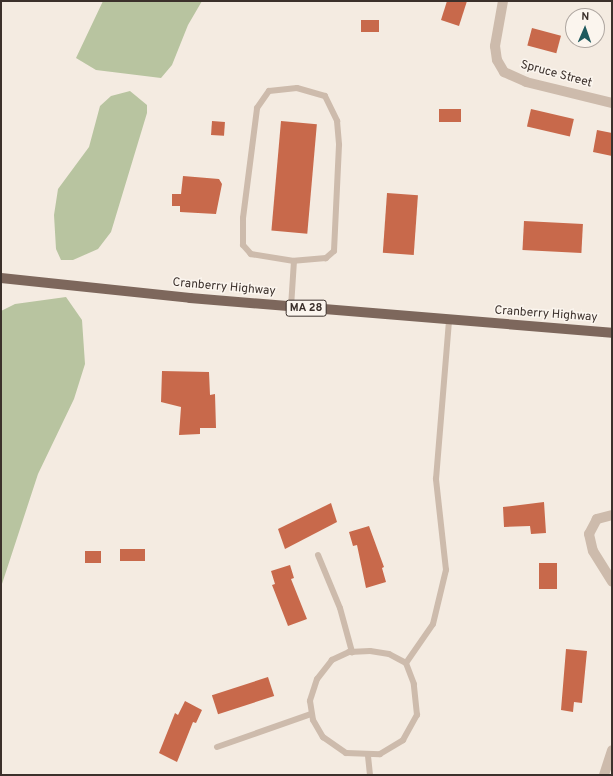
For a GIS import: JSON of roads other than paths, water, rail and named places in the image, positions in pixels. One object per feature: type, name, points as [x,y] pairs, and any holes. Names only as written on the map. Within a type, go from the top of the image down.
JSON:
[{"type":"main road","name":"Cranberry Highway","points":[[1,278],[292,307],[612,333]]},
{"type":"street","name":"Spruce Street","points":[[503,1],[495,46],[499,64],[508,75],[526,82],[612,103]]},
{"type":"street","points":[[612,515],[597,519],[589,534],[593,551],[612,581]]},
{"type":"street","points":[[604,775],[612,750]]},
{"type":"lane","points":[[297,88],[324,96],[337,121],[339,145],[334,250],[326,258],[294,261],[251,254],[243,245],[243,218],[257,108],[269,91],[297,88]]},
{"type":"lane","points":[[292,307],[294,261]]},
{"type":"lane","points":[[406,663],[433,624],[443,590],[444,543],[436,479],[449,320]]},
{"type":"lane","points":[[318,556],[340,608],[352,652]]},
{"type":"lane","points":[[352,652],[383,653],[406,663],[417,699],[415,722],[397,745],[368,756],[346,753],[333,747],[319,732],[311,714],[312,694],[321,672],[332,660],[352,652]]},
{"type":"lane","points":[[218,747],[311,714]]},
{"type":"lane","points":[[368,756],[370,775]]}]
